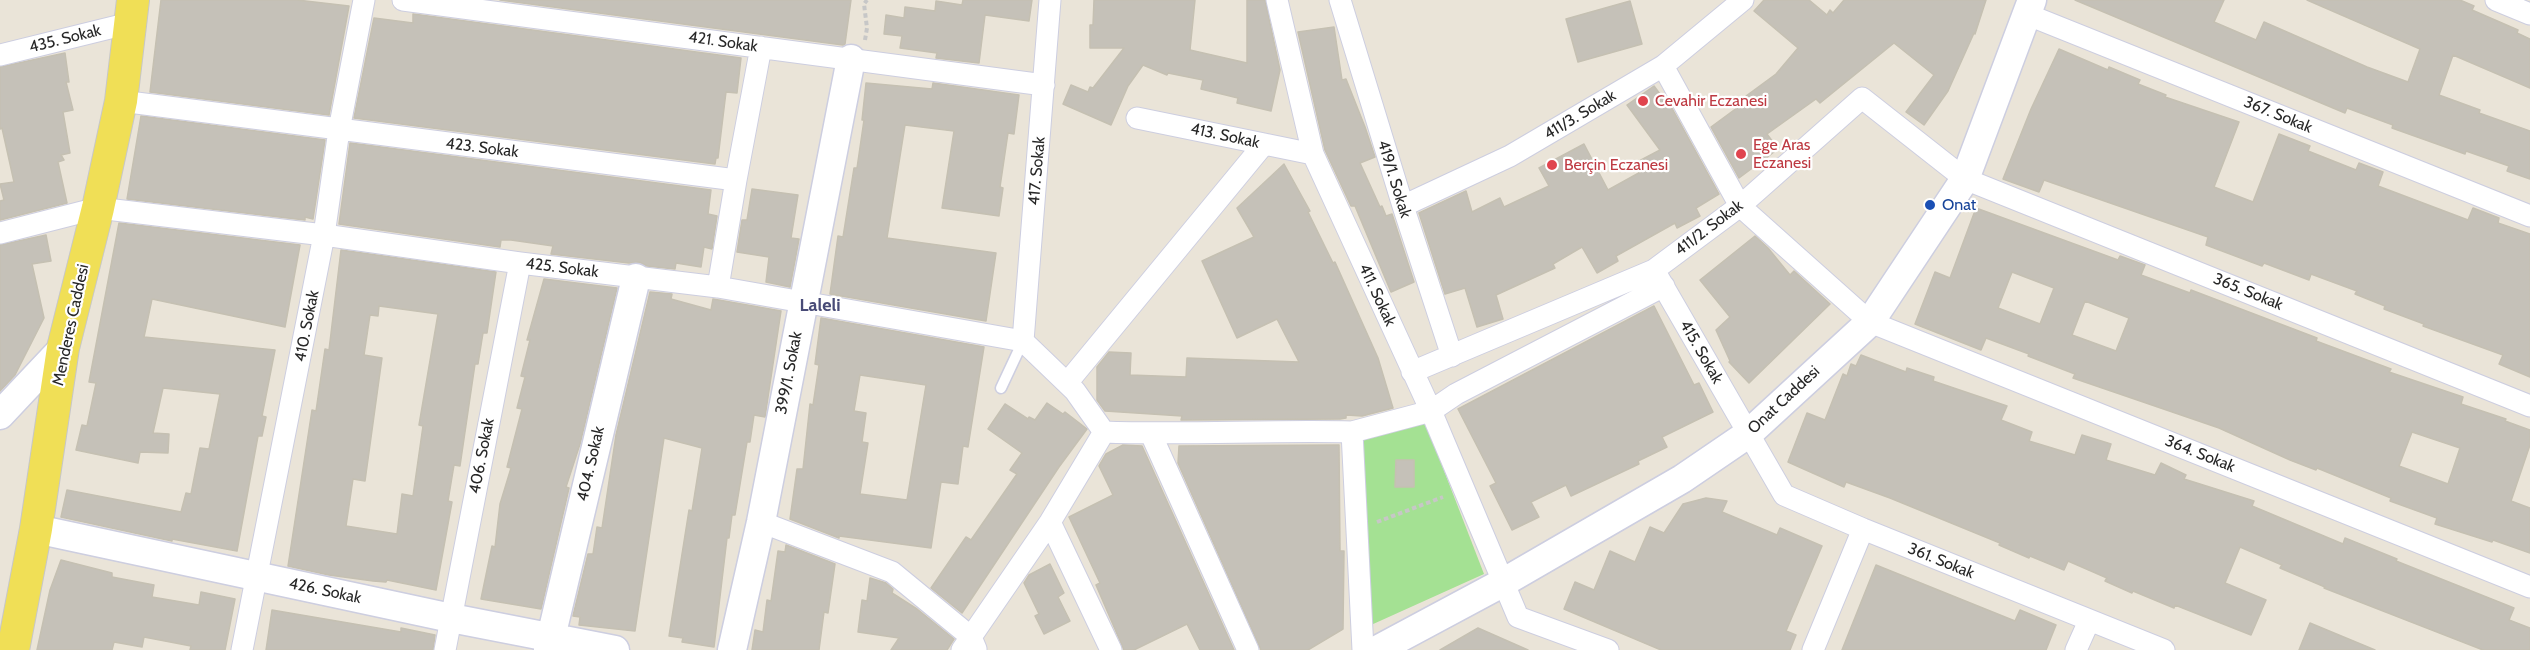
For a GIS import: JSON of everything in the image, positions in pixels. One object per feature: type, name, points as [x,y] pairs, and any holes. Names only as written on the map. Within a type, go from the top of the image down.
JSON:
[{"type":"main road","name":"Menderes Caddesi","points":[[13,650],[36,529],[63,348],[98,208],[121,101],[132,11]]},
{"type":"street","name":"410. Sokak","points":[[242,650],[324,235],[339,130],[364,0]]},
{"type":"street","name":"421. Sokak","points":[[403,0],[1044,85]]},
{"type":"street","name":"417. Sokak","points":[[1023,341],[1050,0]]},
{"type":"street","name":"411. Sokak","points":[[1277,0],[1312,154],[1431,411],[1518,617],[1608,650]]},
{"type":"street","name":"419/1. Sokak","points":[[1340,0],[1402,206],[1452,356]]},
{"type":"street","name":"411/3. Sokak","points":[[1402,206],[1510,156],[1663,66],[1743,0]]},
{"type":"street","points":[[2496,0],[2530,14]]},
{"type":"street","name":"Onat Caddesi","points":[[1377,650],[1504,582],[1682,479],[1748,434],[1870,322],[1965,179],[2029,7]]},
{"type":"street","name":"367. Sokak","points":[[2029,7],[2530,216]]},
{"type":"street","name":"435. Sokak","points":[[0,55],[132,11]]},
{"type":"street","points":[[718,287],[761,47]]},
{"type":"street","name":"399/1. Sokak","points":[[732,650],[760,522],[803,300],[856,60]]},
{"type":"street","name":"364. Sokak","points":[[1663,66],[1740,206],[1870,322],[2530,586]]},
{"type":"street","name":"411/2. Sokak","points":[[1412,372],[1659,278],[1862,98],[1965,179]]},
{"type":"street","name":"423. Sokak","points":[[121,101],[736,180]]},
{"type":"street","name":"413. Sokak","points":[[1137,118],[1312,154]]},
{"type":"street","points":[[1067,383],[1264,144]]},
{"type":"street","name":"365. Sokak","points":[[1965,179],[2530,406]]},
{"type":"street","points":[[0,233],[98,208]]},
{"type":"street","name":"425. Sokak","points":[[98,208],[718,287],[803,300],[1023,341]]},
{"type":"street","name":"406. Sokak","points":[[445,650],[520,263]]},
{"type":"street","name":"404. Sokak","points":[[549,644],[636,278]]},
{"type":"street","points":[[1104,432],[1150,434],[1268,430],[1352,432],[1431,411],[1456,394],[1659,278]]},
{"type":"street","name":"415. Sokak","points":[[1659,278],[1748,434]]},
{"type":"street","points":[[1023,341],[1075,391],[1104,432]]},
{"type":"street","points":[[0,415],[10,396],[63,348]]},
{"type":"street","points":[[760,522],[892,572],[970,646],[1050,522],[1104,432]]},
{"type":"street","points":[[1352,432],[1363,650]]},
{"type":"street","points":[[1150,434],[1248,650]]},
{"type":"street","name":"361. Sokak","points":[[1748,434],[1785,495],[1863,530],[2164,650]]},
{"type":"street","points":[[1050,522],[1111,650]]},
{"type":"street","name":"426. Sokak","points":[[36,529],[451,618],[549,644],[615,650]]},
{"type":"street","points":[[1812,650],[1863,530]]},
{"type":"street","points":[[2076,650],[2089,621]]},
{"type":"lane","points":[[1001,388],[1023,341]]},
{"type":"path","points":[[856,60],[867,28],[864,4],[867,0]]},
{"type":"path","points":[[1357,530],[1464,489]]},
{"type":"green space","points":[[1424,419],[1484,574],[1371,625],[1359,433]]},
{"type":"building","points":[[161,0],[297,0],[349,6],[329,115],[150,92]]},
{"type":"building","points":[[500,0],[851,0],[843,45]]},
{"type":"building","points":[[963,0],[1032,0],[1029,21],[985,15],[979,63],[936,58],[937,53],[900,48],[902,36],[884,34],[886,15],[904,18],[905,7],[935,11],[936,1],[962,5]]},
{"type":"building","points":[[1094,0],[1195,0],[1190,50],[1247,63],[1247,0],[1265,0],[1280,70],[1271,111],[1237,103],[1238,98],[1201,89],[1203,80],[1168,73],[1167,75],[1143,65],[1128,86],[1111,125],[1063,104],[1071,85],[1088,92],[1124,48],[1090,48],[1090,25],[1093,25]]},
{"type":"building","points":[[1764,0],[1809,0],[1827,15],[1830,10],[1833,13],[1844,0],[1986,0],[1975,34],[1948,91],[1924,125],[1906,112],[1934,75],[1894,43],[1820,103],[1816,99],[1767,134],[1778,149],[1739,178],[1711,127],[1749,99],[1746,96],[1776,74],[1798,48],[1754,11]]},
{"type":"building","points":[[2075,0],[2224,0],[2214,22],[2256,40],[2264,22],[2367,67],[2408,82],[2420,49],[2307,0],[2460,0],[2474,6],[2472,10],[2518,30],[2517,33],[2530,39],[2530,88],[2453,55],[2439,95],[2480,110],[2479,113],[2530,131],[2530,179],[2507,171],[2509,166],[2466,151],[2465,154],[2392,128],[2393,125],[2347,108],[2345,113]]},
{"type":"building","points":[[1630,1],[1642,44],[1578,62],[1566,19]]},
{"type":"building","points":[[413,14],[741,58],[737,93],[726,92],[718,158],[715,164],[354,118],[374,18],[413,23]]},
{"type":"building","points":[[1334,27],[1342,80],[1346,79],[1375,157],[1360,163],[1380,207],[1382,206],[1386,216],[1392,214],[1414,282],[1391,292],[1355,206],[1351,206],[1325,150],[1298,32]]},
{"type":"building","points":[[2059,49],[2108,70],[2109,67],[2140,80],[2138,84],[2166,95],[2165,97],[2239,122],[2214,187],[2253,202],[2279,134],[2310,146],[2308,151],[2356,170],[2359,163],[2383,172],[2378,186],[2468,220],[2473,208],[2499,218],[2498,223],[2530,234],[2530,377],[2499,364],[2503,355],[2384,309],[2385,306],[2355,294],[2357,291],[2311,274],[2309,280],[2264,263],[2262,266],[2206,245],[2208,237],[2044,180],[2039,192],[2003,179],[2031,109]]},
{"type":"building","points":[[65,53],[69,82],[66,82],[73,110],[63,112],[70,153],[61,155],[64,160],[58,162],[67,203],[0,220],[0,201],[4,200],[0,184],[14,182],[2,128],[0,129],[0,67]]},
{"type":"building","points":[[866,83],[932,89],[933,83],[1019,95],[1014,134],[1008,133],[1000,187],[1003,188],[999,216],[942,208],[954,131],[905,125],[887,238],[996,253],[986,321],[830,294],[838,236],[843,237],[854,168],[857,168],[864,120],[862,120]]},
{"type":"building","points":[[1654,86],[1666,102],[1668,101],[1719,194],[1696,208],[1700,216],[1677,228],[1675,223],[1616,256],[1618,261],[1597,273],[1582,247],[1553,264],[1555,268],[1496,295],[1503,319],[1477,327],[1465,288],[1445,294],[1419,213],[1466,191],[1472,212],[1500,198],[1504,207],[1549,186],[1539,168],[1584,144],[1608,190],[1646,169],[1641,160],[1660,150],[1627,105]]},
{"type":"building","points":[[141,116],[325,140],[313,219],[305,217],[305,220],[127,199]]},
{"type":"building","points":[[350,143],[711,190],[708,214],[717,216],[712,249],[704,247],[701,267],[676,263],[675,269],[647,266],[639,262],[629,263],[551,254],[553,246],[511,240],[501,240],[500,247],[339,224]]},
{"type":"building","points":[[1284,164],[1310,211],[1308,212],[1333,263],[1335,262],[1378,358],[1393,408],[1362,416],[1346,415],[1346,418],[1340,419],[1181,420],[1182,416],[1105,411],[1097,400],[1097,367],[1109,352],[1131,353],[1130,375],[1186,377],[1187,358],[1299,362],[1277,319],[1237,338],[1202,261],[1254,237],[1237,208]]},
{"type":"building","points":[[752,189],[798,195],[791,238],[799,239],[790,287],[766,282],[769,257],[737,252],[742,220],[747,220]]},
{"type":"building","points":[[1976,208],[2118,260],[2120,256],[2145,265],[2141,275],[2190,293],[2191,290],[2317,338],[2316,341],[2391,369],[2389,372],[2463,397],[2461,404],[2506,419],[2505,421],[2530,430],[2530,445],[2511,501],[2530,508],[2530,553],[2435,524],[2437,518],[2390,501],[2391,498],[2317,468],[2316,470],[2290,460],[2219,428],[2073,378],[2075,374],[2028,356],[2029,354],[1986,338],[1981,350],[1915,324],[1935,272],[1950,278]],"holes":[[[2012,272],[2054,288],[2040,324],[1998,308]],[[2085,301],[2129,318],[2116,351],[2072,335]],[[2412,432],[2460,448],[2448,484],[2399,466]]]},
{"type":"building","points":[[119,223],[300,245],[285,327],[152,299],[144,337],[275,350],[262,416],[266,417],[262,436],[258,436],[237,551],[172,539],[172,541],[61,517],[67,490],[181,512],[186,493],[191,494],[200,448],[209,449],[220,394],[163,388],[153,433],[169,434],[168,453],[140,452],[138,463],[76,450],[82,425],[87,426],[96,383],[89,382]]},
{"type":"building","points":[[46,235],[51,261],[32,264],[44,318],[15,375],[0,391],[0,245]]},
{"type":"building","points":[[1755,236],[1790,275],[1794,271],[1830,304],[1749,383],[1729,362],[1716,330],[1730,317],[1700,280]]},
{"type":"building","points":[[341,250],[496,272],[487,333],[483,333],[478,364],[475,364],[460,466],[454,465],[448,501],[452,502],[436,590],[387,580],[386,582],[373,581],[329,575],[288,566],[312,410],[316,411],[325,349],[329,350]],"holes":[[[379,306],[438,314],[419,425],[423,426],[413,496],[402,494],[397,534],[346,526],[353,479],[365,481],[382,358],[364,355],[370,315],[378,316]]]},
{"type":"building","points":[[544,279],[617,288],[580,444],[566,487],[569,488],[541,609],[481,599],[492,546],[495,547],[500,504],[511,468],[507,467],[522,409],[517,408],[525,377],[521,376],[530,340],[527,340]]},
{"type":"building","points":[[650,292],[672,294],[671,299],[711,310],[713,299],[781,311],[765,417],[754,415],[750,442],[747,442],[735,515],[732,515],[729,538],[727,538],[714,647],[682,642],[683,638],[669,636],[689,510],[692,511],[702,448],[664,438],[635,631],[579,625],[580,617],[573,616],[588,554],[593,554],[597,527],[602,528],[616,435]]},
{"type":"building","points":[[1654,306],[1694,385],[1699,383],[1713,412],[1662,437],[1667,447],[1638,461],[1639,464],[1571,496],[1566,485],[1531,502],[1539,517],[1512,530],[1490,486],[1496,483],[1458,409]]},
{"type":"building","points":[[821,318],[984,347],[968,447],[963,446],[958,484],[941,482],[931,548],[839,536],[839,538],[790,519],[797,469],[803,469],[810,404],[813,405],[819,365],[815,364]],"holes":[[[860,375],[926,385],[907,500],[860,494],[868,443],[862,442],[866,413],[854,411]]]},
{"type":"building","points":[[1861,355],[1906,372],[1907,368],[1934,377],[1933,381],[2007,406],[2001,420],[2032,432],[2029,441],[2075,455],[2082,435],[2111,444],[2106,460],[2155,475],[2161,463],[2186,475],[2184,479],[2254,501],[2252,506],[2343,544],[2345,538],[2514,608],[2509,620],[2530,628],[2530,650],[2483,650],[2324,588],[2280,568],[2282,565],[2240,547],[2225,583],[2266,600],[2251,635],[2175,605],[2174,608],[2133,591],[2132,593],[2105,581],[2107,578],[2068,561],[2064,570],[2030,556],[2029,558],[1999,545],[2000,543],[1890,498],[1846,482],[1844,487],[1788,462],[1807,413],[1825,420],[1843,374],[1847,376],[1851,364],[1856,366]]},
{"type":"building","points":[[1047,403],[1063,414],[1065,412],[1087,429],[1059,467],[962,613],[931,588],[966,537],[971,540],[1017,474],[1010,470],[1022,453],[988,429],[1005,404],[1028,419],[1029,417],[1035,420]]},
{"type":"building","points":[[1123,445],[1142,446],[1234,650],[1200,650],[1187,624],[1134,650],[1124,650],[1096,585],[1100,583],[1069,517],[1113,495],[1099,466],[1106,454]]},
{"type":"building","points":[[1339,445],[1340,551],[1344,551],[1343,629],[1308,650],[1261,650],[1178,463],[1179,446]]},
{"type":"building","points":[[1396,460],[1414,460],[1414,487],[1395,487]]},
{"type":"building","points":[[1706,498],[1727,501],[1722,512],[1777,535],[1780,528],[1822,546],[1786,631],[1796,635],[1790,650],[1661,650],[1564,609],[1575,582],[1594,590],[1610,551],[1635,562],[1650,527],[1664,533],[1683,504]]},
{"type":"building","points":[[786,545],[835,564],[828,613],[824,612],[819,650],[752,650],[755,630],[763,632],[767,600],[771,601],[778,551],[785,552]]},
{"type":"building","points":[[61,560],[112,573],[112,577],[154,585],[152,597],[199,605],[201,592],[235,599],[225,650],[190,650],[191,646],[144,637],[142,647],[114,642],[112,650],[37,650],[50,590]]},
{"type":"building","points":[[1050,564],[1064,593],[1058,597],[1070,621],[1044,634],[1035,616],[1039,614],[1024,583],[1029,575]]},
{"type":"building","points":[[1876,565],[2015,621],[2020,610],[2056,625],[2046,650],[1842,650]]},
{"type":"building","points":[[870,578],[886,583],[893,589],[892,593],[917,609],[954,639],[947,650],[891,650],[899,638],[858,632],[862,600],[867,601]]},
{"type":"building","points":[[272,610],[401,632],[401,628],[435,635],[433,650],[266,650]]},
{"type":"building","points":[[2310,623],[2375,650],[2299,650]]},
{"type":"building","points":[[1478,628],[1528,650],[1440,650]]},
{"type":"place","name":"Cevahir Eczanesi","points":[[1643,101]]},
{"type":"place","name":"Ege Aras Eczanesi","points":[[1741,154]]},
{"type":"place","name":"Berçin Eczanesi","points":[[1552,165]]},
{"type":"place","name":"Onat","points":[[1930,205]]},
{"type":"district","name":"Laleli","points":[[820,306]]}]
